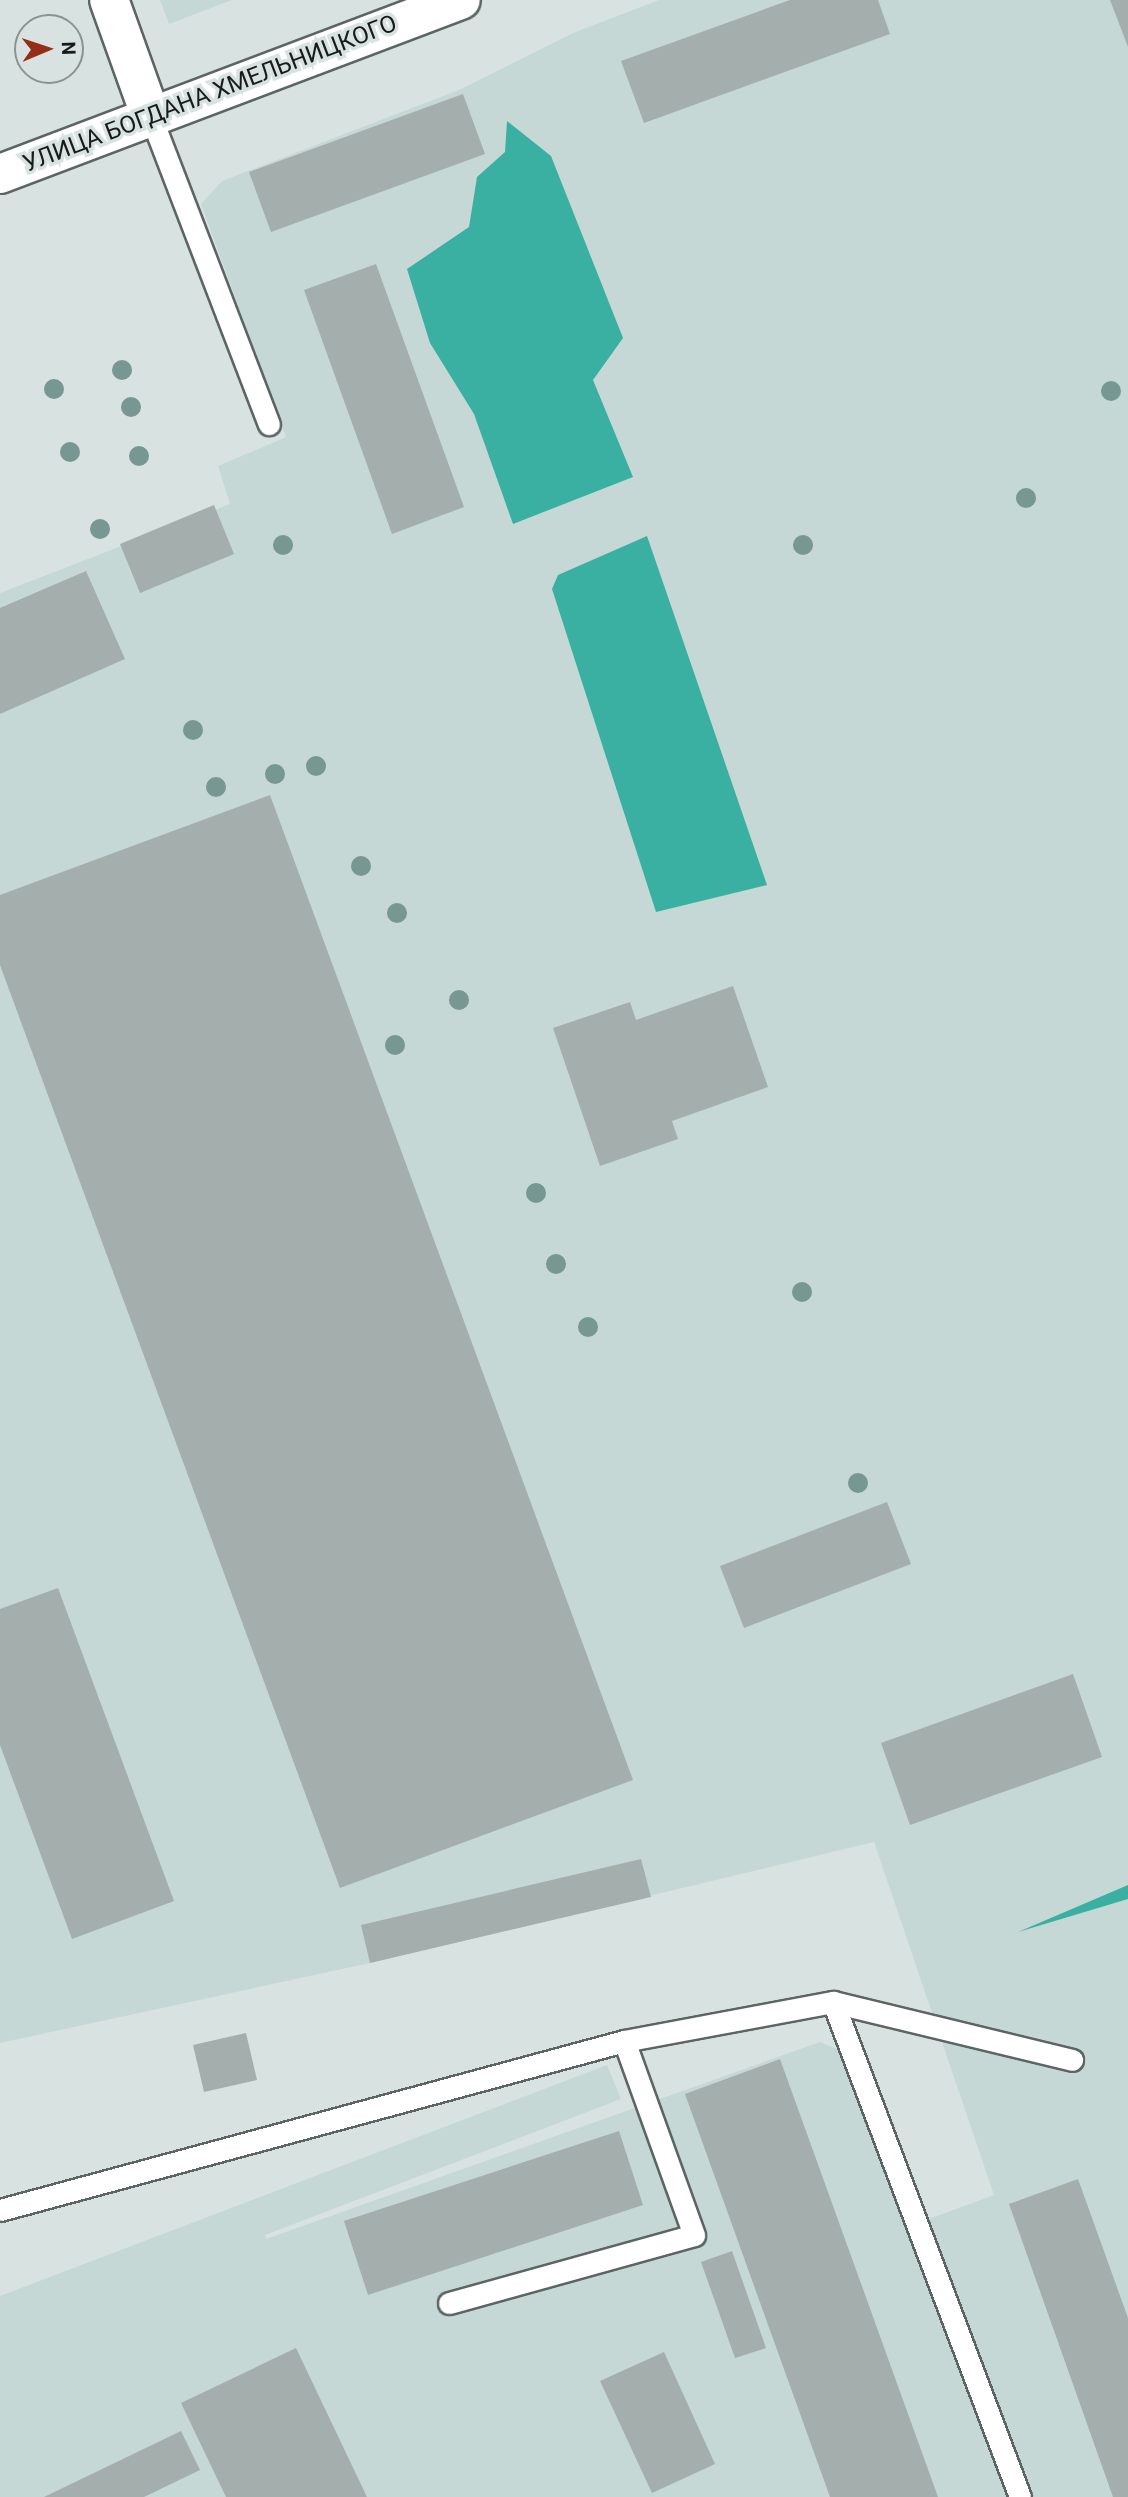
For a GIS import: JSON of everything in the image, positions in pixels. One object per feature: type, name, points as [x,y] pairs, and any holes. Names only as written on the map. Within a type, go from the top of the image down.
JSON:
[{"type":"street","points":[[109,0],[152,117]]},
{"type":"street","name":"УЛИЦА БОГДАНА ХМЕЛЬНИЦКОГО","points":[[0,174],[461,0]]},
{"type":"lane","points":[[152,117],[269,424]]},
{"type":"lane","points":[[833,2003],[1020,2497]]},
{"type":"lane","points":[[0,2210],[624,2041],[833,2003],[1072,2060]]},
{"type":"lane","points":[[450,2303],[694,2235],[624,2041]]},
{"type":"shaded area","points":[[160,0],[232,0],[169,24]]},
{"type":"shaded area","points":[[659,0],[1128,0],[1128,2497],[0,2497],[0,2296],[607,2065],[621,2099],[265,2235],[266,2239],[820,2042],[866,2061],[926,2220],[994,2195],[874,1842],[370,1963],[0,2043],[0,593],[230,504],[218,466],[286,437],[201,204],[222,181],[459,90],[573,33]]},
{"type":"green space","points":[[507,121],[551,156],[623,338],[593,380],[633,477],[513,524],[474,414],[430,343],[407,269],[469,227],[477,177],[505,152]]},
{"type":"green space","points":[[647,536],[767,885],[656,912],[552,589],[558,575]]},
{"type":"green space","points":[[1128,1885],[1128,1899],[1018,1932]]},
{"type":"building","points":[[790,0],[878,0],[890,34],[644,123],[621,61]]},
{"type":"building","points":[[1110,0],[1128,0],[1128,47]]},
{"type":"building","points":[[463,94],[485,154],[271,232],[249,172]]},
{"type":"building","points":[[376,264],[464,507],[392,534],[304,290]]},
{"type":"building","points":[[214,505],[234,554],[140,593],[120,544]]},
{"type":"building","points":[[86,571],[125,659],[0,714],[0,608]]},
{"type":"building","points":[[270,795],[633,1780],[340,1888],[0,965],[0,895]]},
{"type":"building","points":[[733,986],[768,1087],[672,1121],[678,1139],[600,1166],[553,1028],[630,1002],[636,1020]]},
{"type":"building","points":[[887,1502],[911,1564],[744,1628],[720,1566]]},
{"type":"building","points":[[58,1588],[174,1901],[72,1939],[0,1745],[0,1609]]},
{"type":"building","points":[[1073,1674],[1102,1757],[910,1825],[881,1743]]},
{"type":"building","points":[[641,1859],[651,1897],[370,1963],[361,1925]]},
{"type":"building","points":[[246,2033],[257,2080],[204,2092],[193,2045]]},
{"type":"building","points":[[780,2059],[938,2497],[830,2497],[685,2094]]},
{"type":"building","points":[[619,2131],[643,2205],[368,2295],[344,2221]]},
{"type":"building","points":[[1078,2179],[1128,2318],[1128,2497],[1113,2497],[1009,2204]]},
{"type":"building","points":[[732,2251],[766,2348],[735,2358],[701,2262]]},
{"type":"building","points":[[296,2348],[367,2497],[226,2497],[181,2403]]},
{"type":"building","points":[[664,2352],[715,2464],[652,2493],[600,2381]]},
{"type":"building","points":[[181,2431],[200,2470],[144,2497],[44,2497]]}]
